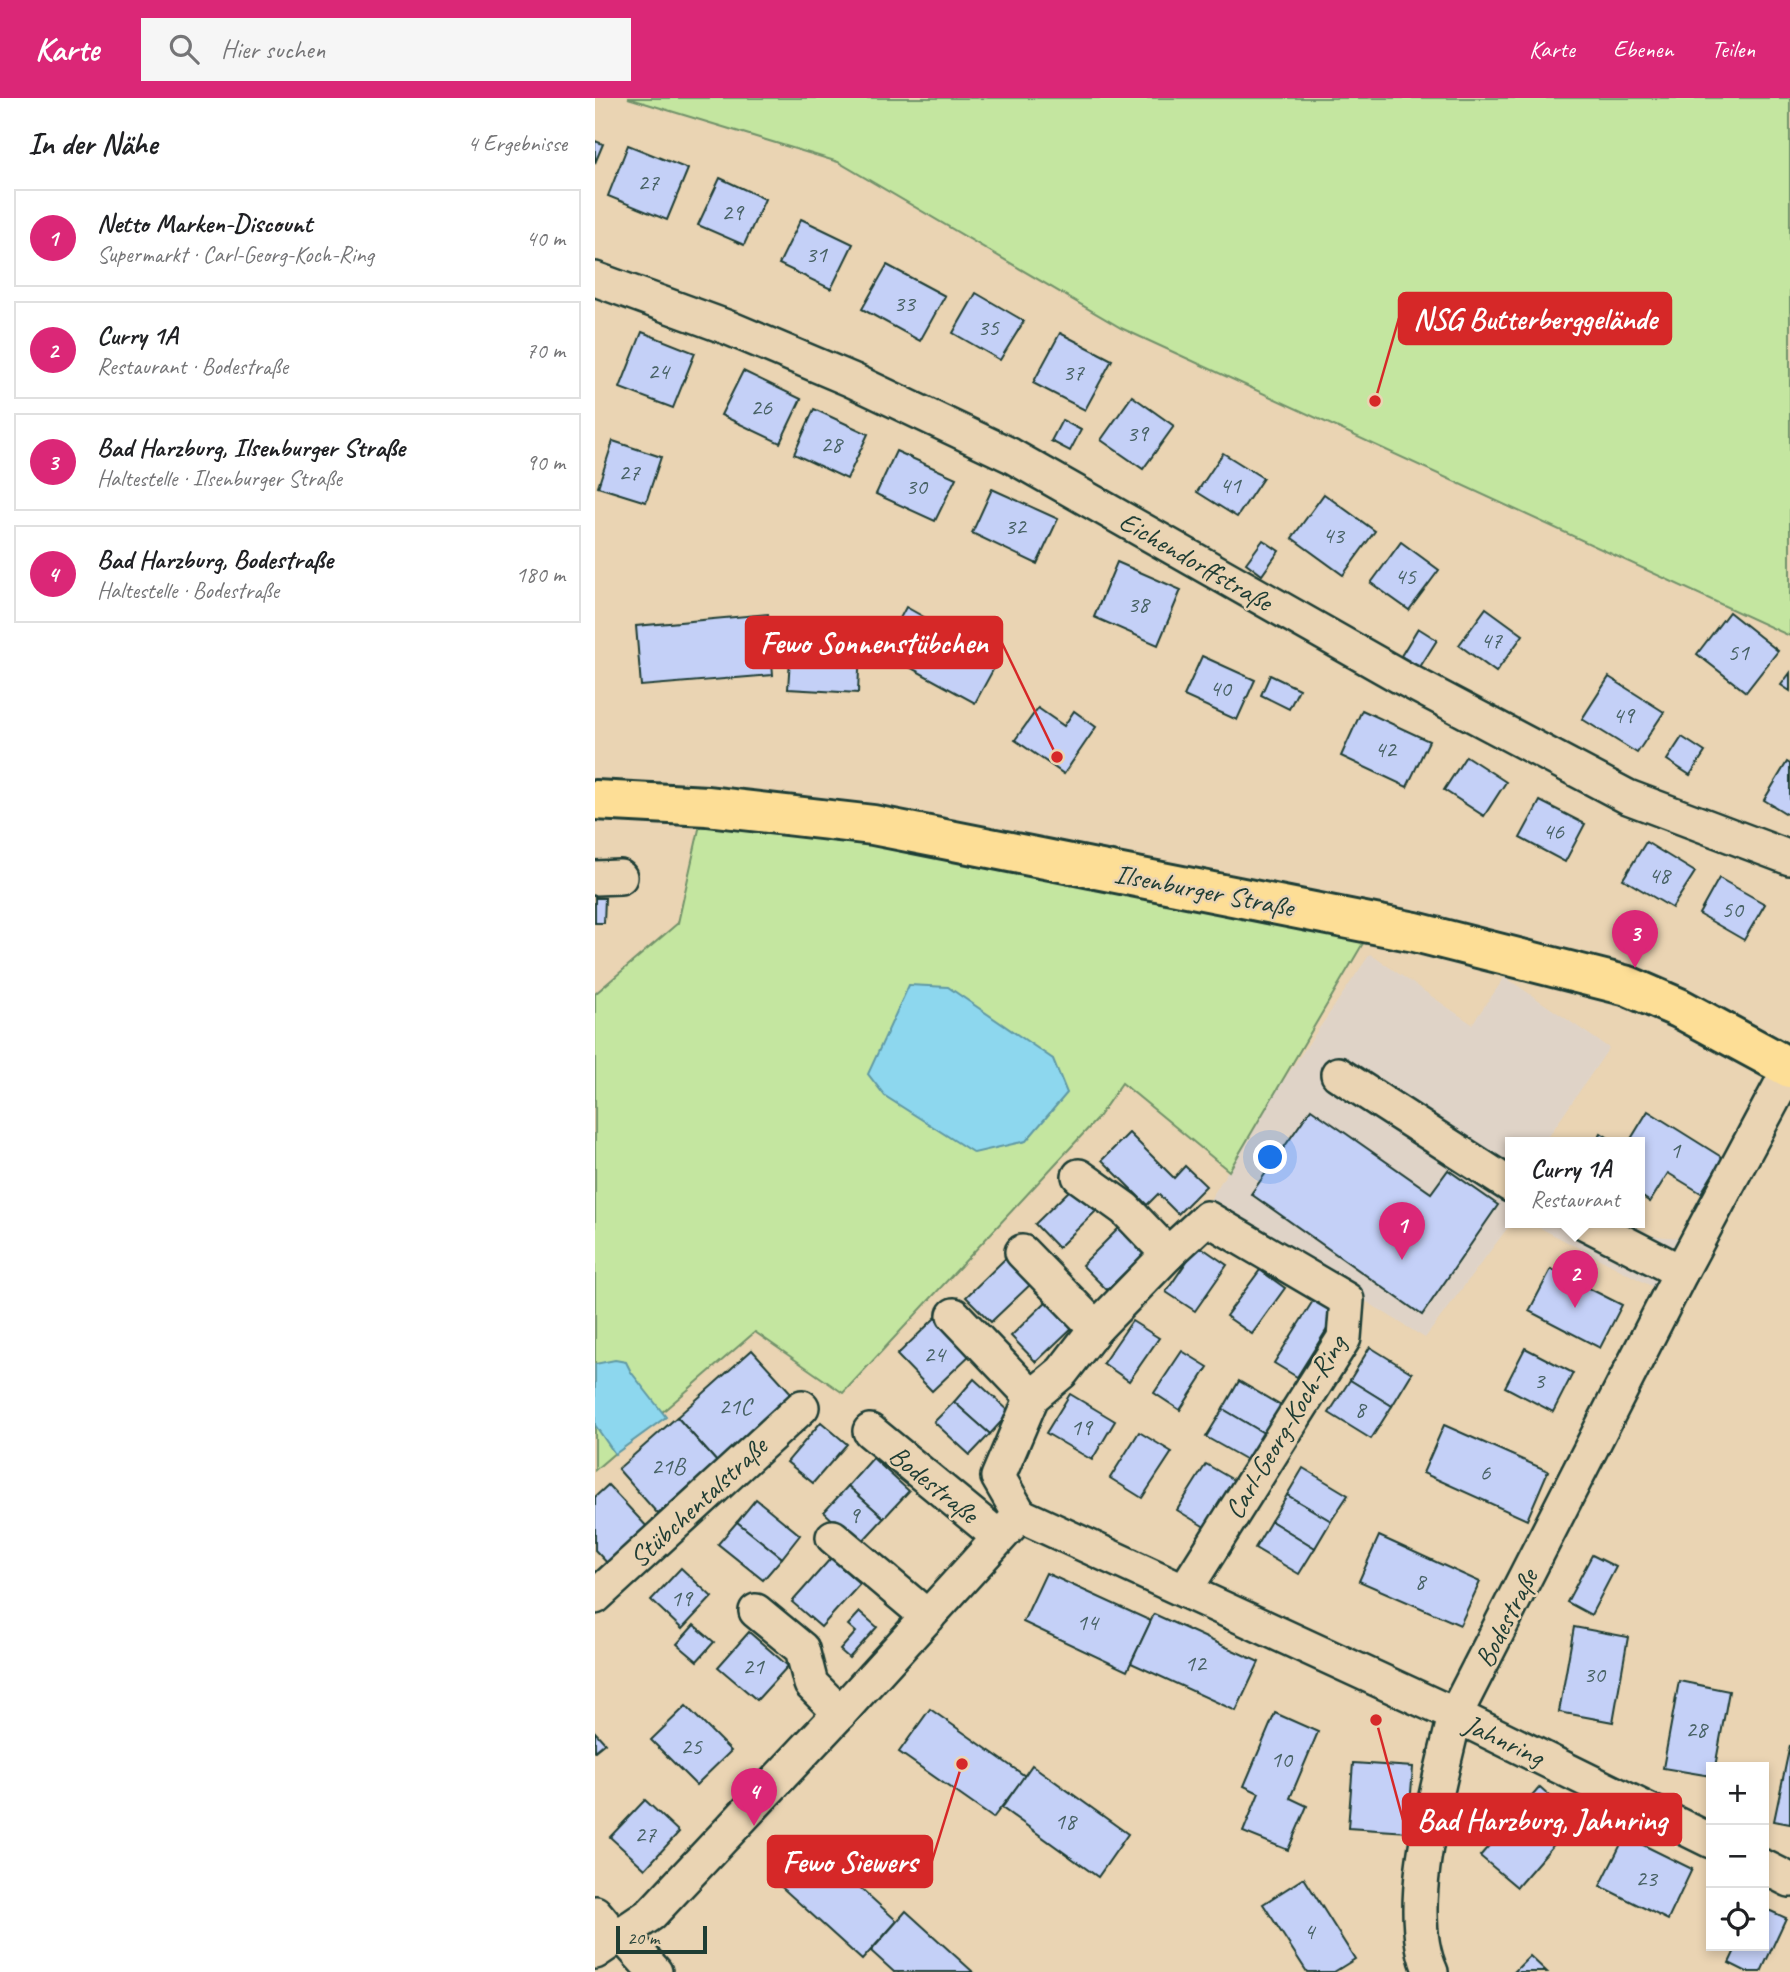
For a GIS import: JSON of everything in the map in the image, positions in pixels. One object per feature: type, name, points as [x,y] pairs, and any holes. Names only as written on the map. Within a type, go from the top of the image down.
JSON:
[{"type":"main road","name":"Ilsenburger Straße","points":[[595,800],[707,806],[873,825],[1415,932],[1628,986],[1679,1008],[1790,1068]]},
{"type":"street","name":"Eichendorffstraße","points":[[595,279],[729,328],[852,380],[1010,455],[1401,677],[1628,797],[1790,858]]},
{"type":"street","name":"Bodestraße","points":[[870,1431],[1010,1526],[1185,1590],[1455,1715],[1681,1272],[1790,1068]]},
{"type":"street","points":[[1338,1074],[1505,1182]]},
{"type":"street","points":[[1079,1176],[1125,1209],[1168,1254]]},
{"type":"street","name":"Carl-Georg-Koch-Ring","points":[[1010,1526],[998,1477],[1032,1397],[1062,1372],[1096,1328],[1207,1218],[1347,1300],[1344,1338],[1185,1590]]},
{"type":"street","points":[[1596,1228],[1681,1272]]},
{"type":"street","points":[[1022,1252],[1096,1328]]},
{"type":"street","points":[[954,1315],[1032,1397]]},
{"type":"street","name":"Stübchentalstraße","points":[[595,1597],[801,1407]]},
{"type":"street","name":"Bodestraße","points":[[611,1941],[651,1914],[840,1713],[1010,1526]]},
{"type":"street","points":[[833,1537],[927,1617]]},
{"type":"street","points":[[756,1611],[801,1649],[811,1684],[840,1713]]},
{"type":"street","name":"Jahnring","points":[[1431,1972],[1425,1960],[1419,1900],[1427,1837],[1455,1715],[1706,1839]]},
{"type":"street","points":[[1769,1870],[1790,1880]]},
{"type":"street","points":[[595,1913],[611,1941],[655,1972]]},
{"type":"shaded area","points":[[1370,954],[1472,1024],[1505,977],[1609,1048],[1548,1137],[1505,1137],[1505,1228],[1508,1228],[1425,1338],[1208,1203],[1283,1081]]},
{"type":"shaded area","points":[[1540,1228],[1639,1228],[1652,1236],[1684,1238],[1655,1288]]},
{"type":"green space","points":[[628,98],[1790,98],[1790,636],[1121,328],[838,162]]},
{"type":"green space","points":[[701,820],[1052,867],[1372,928],[1229,1171],[1122,1083],[1096,1120],[843,1393],[755,1332],[595,1470],[595,994],[678,923]]},
{"type":"water","points":[[909,985],[948,987],[1053,1059],[1067,1093],[1026,1141],[974,1153],[885,1096],[868,1074]]},
{"type":"water","points":[[615,1360],[626,1362],[666,1417],[615,1454],[595,1425],[595,1364]]},
{"type":"building","points":[[595,141],[603,144],[595,163]]},
{"type":"building","points":[[628,145],[688,169],[667,220],[608,196]]},
{"type":"building","points":[[720,178],[765,199],[744,245],[698,225]]},
{"type":"building","points":[[801,219],[853,244],[831,289],[779,264]]},
{"type":"building","points":[[887,265],[945,296],[920,341],[862,309]]},
{"type":"building","points":[[976,293],[1024,321],[1000,360],[953,333]]},
{"type":"building","points":[[642,332],[695,353],[673,408],[620,388]]},
{"type":"building","points":[[1060,333],[1112,360],[1085,410],[1033,383]]},
{"type":"building","points":[[743,371],[801,399],[780,443],[721,415]]},
{"type":"building","points":[[1132,396],[1174,426],[1143,469],[1101,440]]},
{"type":"building","points":[[814,409],[868,434],[847,479],[794,454]]},
{"type":"building","points":[[1062,420],[1081,430],[1070,451],[1051,441]]},
{"type":"building","points":[[613,441],[661,457],[646,502],[598,487]]},
{"type":"building","points":[[896,451],[956,478],[935,521],[876,494]]},
{"type":"building","points":[[1223,453],[1263,478],[1237,517],[1197,492]]},
{"type":"building","points":[[992,489],[1058,519],[1037,564],[972,533]]},
{"type":"building","points":[[1324,494],[1375,531],[1343,575],[1292,538]]},
{"type":"building","points":[[1263,540],[1279,551],[1262,575],[1246,563]]},
{"type":"building","points":[[1401,542],[1439,570],[1409,610],[1371,583]]},
{"type":"building","points":[[1117,562],[1181,590],[1158,645],[1094,617]]},
{"type":"building","points":[[906,607],[999,659],[975,703],[882,652]]},
{"type":"building","points":[[1486,608],[1523,635],[1496,672],[1459,645]]},
{"type":"building","points":[[1729,612],[1778,651],[1746,692],[1697,654]]},
{"type":"building","points":[[768,614],[773,675],[641,686],[636,626]]},
{"type":"building","points":[[1418,628],[1437,640],[1420,667],[1401,656]]},
{"type":"building","points":[[791,643],[860,647],[858,693],[788,689]]},
{"type":"building","points":[[1202,656],[1255,680],[1237,720],[1184,696]]},
{"type":"building","points":[[1790,673],[1790,691],[1781,685]]},
{"type":"building","points":[[1270,675],[1299,689],[1289,709],[1261,695]]},
{"type":"building","points":[[1609,677],[1664,712],[1637,753],[1582,719]]},
{"type":"building","points":[[1038,708],[1064,726],[1074,711],[1096,727],[1064,774],[1015,740]]},
{"type":"building","points":[[1362,710],[1429,741],[1407,787],[1341,756]]},
{"type":"building","points":[[1682,737],[1705,752],[1690,775],[1667,760]]},
{"type":"building","points":[[1466,756],[1506,782],[1484,816],[1444,790]]},
{"type":"building","points":[[1787,762],[1790,764],[1790,816],[1764,800]]},
{"type":"building","points":[[1540,801],[1585,824],[1565,862],[1520,838]]},
{"type":"building","points":[[1646,842],[1695,872],[1672,908],[1623,879]]},
{"type":"building","points":[[1719,878],[1765,904],[1744,940],[1699,914]]},
{"type":"building","points":[[595,898],[605,898],[604,923],[595,923]]},
{"type":"building","points":[[1311,1109],[1431,1193],[1448,1170],[1498,1205],[1422,1315],[1251,1194]]},
{"type":"building","points":[[1648,1111],[1723,1158],[1701,1193],[1668,1173],[1650,1202],[1645,1198],[1645,1137],[1632,1137]]},
{"type":"building","points":[[1129,1133],[1174,1178],[1185,1166],[1206,1186],[1178,1214],[1158,1194],[1147,1205],[1102,1160]]},
{"type":"building","points":[[1072,1188],[1096,1211],[1058,1248],[1035,1224]]},
{"type":"building","points":[[1122,1225],[1148,1250],[1107,1290],[1082,1265]]},
{"type":"building","points":[[1198,1245],[1227,1265],[1195,1311],[1166,1292]]},
{"type":"building","points":[[1009,1255],[1034,1281],[991,1322],[966,1297]]},
{"type":"building","points":[[1551,1269],[1622,1305],[1600,1348],[1529,1311]]},
{"type":"building","points":[[1260,1270],[1285,1288],[1252,1334],[1226,1316]]},
{"type":"building","points":[[1316,1296],[1339,1310],[1297,1377],[1274,1363]]},
{"type":"building","points":[[1051,1297],[1077,1323],[1036,1362],[1011,1336]]},
{"type":"building","points":[[936,1317],[972,1353],[932,1391],[897,1355]]},
{"type":"building","points":[[1132,1321],[1159,1338],[1129,1381],[1103,1363]]},
{"type":"building","points":[[1370,1347],[1412,1373],[1392,1406],[1350,1380]]},
{"type":"building","points":[[1525,1348],[1573,1373],[1553,1412],[1505,1387]]},
{"type":"building","points":[[752,1350],[792,1394],[717,1462],[677,1417]]},
{"type":"building","points":[[1182,1351],[1208,1367],[1180,1410],[1154,1393]]},
{"type":"building","points":[[974,1379],[1010,1412],[990,1434],[954,1402]]},
{"type":"building","points":[[1350,1380],[1392,1406],[1371,1439],[1329,1413]]},
{"type":"building","points":[[1239,1381],[1283,1407],[1267,1435],[1223,1409]]},
{"type":"building","points":[[1070,1394],[1115,1421],[1092,1460],[1046,1433]]},
{"type":"building","points":[[954,1402],[990,1434],[970,1455],[934,1422]]},
{"type":"building","points":[[1223,1409],[1267,1435],[1252,1463],[1206,1437]]},
{"type":"building","points":[[677,1417],[717,1462],[658,1514],[618,1469]]},
{"type":"building","points":[[821,1422],[847,1444],[813,1483],[787,1462]]},
{"type":"building","points":[[1444,1425],[1548,1471],[1527,1520],[1423,1473]]},
{"type":"building","points":[[1139,1432],[1172,1452],[1142,1498],[1110,1478]]},
{"type":"building","points":[[873,1458],[909,1491],[884,1518],[848,1486]]},
{"type":"building","points":[[1206,1464],[1237,1482],[1208,1529],[1177,1510]]},
{"type":"building","points":[[1303,1468],[1348,1495],[1331,1521],[1287,1495]]},
{"type":"building","points":[[608,1485],[650,1530],[611,1567],[595,1550],[595,1497]]},
{"type":"building","points":[[848,1486],[884,1518],[859,1545],[824,1512]]},
{"type":"building","points":[[1287,1495],[1331,1521],[1315,1548],[1271,1521]]},
{"type":"building","points":[[756,1499],[800,1535],[782,1558],[737,1522]]},
{"type":"building","points":[[1271,1521],[1315,1548],[1299,1574],[1255,1548]]},
{"type":"building","points":[[737,1522],[782,1558],[763,1580],[718,1544]]},
{"type":"building","points":[[1379,1536],[1480,1582],[1460,1625],[1359,1581]]},
{"type":"building","points":[[1592,1555],[1616,1567],[1591,1615],[1567,1602]]},
{"type":"building","points":[[831,1558],[860,1584],[821,1627],[792,1602]]},
{"type":"building","points":[[681,1568],[712,1597],[682,1629],[651,1600]]},
{"type":"building","points":[[1046,1573],[1151,1621],[1127,1671],[1023,1622]]},
{"type":"building","points":[[860,1612],[877,1627],[849,1658],[840,1650],[856,1632],[848,1625]]},
{"type":"building","points":[[1154,1614],[1259,1662],[1236,1711],[1131,1663]]},
{"type":"building","points":[[694,1625],[714,1642],[697,1661],[677,1644]]},
{"type":"building","points":[[1574,1627],[1628,1637],[1613,1722],[1559,1712]]},
{"type":"building","points":[[749,1632],[788,1666],[757,1700],[718,1667]]},
{"type":"building","points":[[1679,1681],[1729,1691],[1716,1762],[1706,1762],[1706,1775],[1663,1768]]},
{"type":"building","points":[[686,1706],[731,1751],[696,1785],[651,1740]]},
{"type":"building","points":[[930,1709],[1025,1776],[993,1818],[899,1752]]},
{"type":"building","points":[[1275,1713],[1318,1732],[1290,1798],[1307,1806],[1288,1850],[1243,1832],[1259,1793],[1244,1786]]},
{"type":"building","points":[[595,1732],[605,1743],[595,1751]]},
{"type":"building","points":[[1790,1745],[1790,1824],[1774,1821]]},
{"type":"building","points":[[1353,1763],[1413,1767],[1408,1832],[1348,1828]]},
{"type":"building","points":[[1032,1765],[1128,1834],[1098,1877],[1002,1808]]},
{"type":"building","points":[[1540,1787],[1576,1819],[1517,1887],[1480,1856]]},
{"type":"building","points":[[645,1800],[679,1832],[645,1869],[610,1837]]},
{"type":"building","points":[[1625,1836],[1692,1869],[1668,1920],[1600,1886]]},
{"type":"building","points":[[811,1843],[897,1921],[862,1960],[776,1882]]},
{"type":"building","points":[[1304,1878],[1355,1959],[1334,1972],[1307,1972],[1263,1904]]},
{"type":"building","points":[[1769,1910],[1786,1918],[1761,1972],[1747,1972],[1729,1963],[1735,1951],[1769,1951]]},
{"type":"building","points":[[906,1911],[973,1972],[894,1972],[871,1951]]},
{"type":"building","points":[[1530,1956],[1547,1972],[1514,1972]]},
{"type":"place","name":"NSG Butterberggelände","points":[[1375,401]]},
{"type":"place","name":"Fewo Sonnenstübchen","points":[[1057,757]]},
{"type":"place","name":"Bad Harzburg, Ilsenburger Straße","points":[[1635,968]]},
{"type":"place","name":"Netto Marken-Discount","points":[[1402,1260]]},
{"type":"place","name":"Curry 1A","points":[[1575,1308]]},
{"type":"place","name":"Bad Harzburg, Jahnring","points":[[1376,1720]]},
{"type":"place","name":"Fewo Siewers","points":[[962,1764]]},
{"type":"place","name":"Bad Harzburg, Bodestraße","points":[[754,1826]]}]
